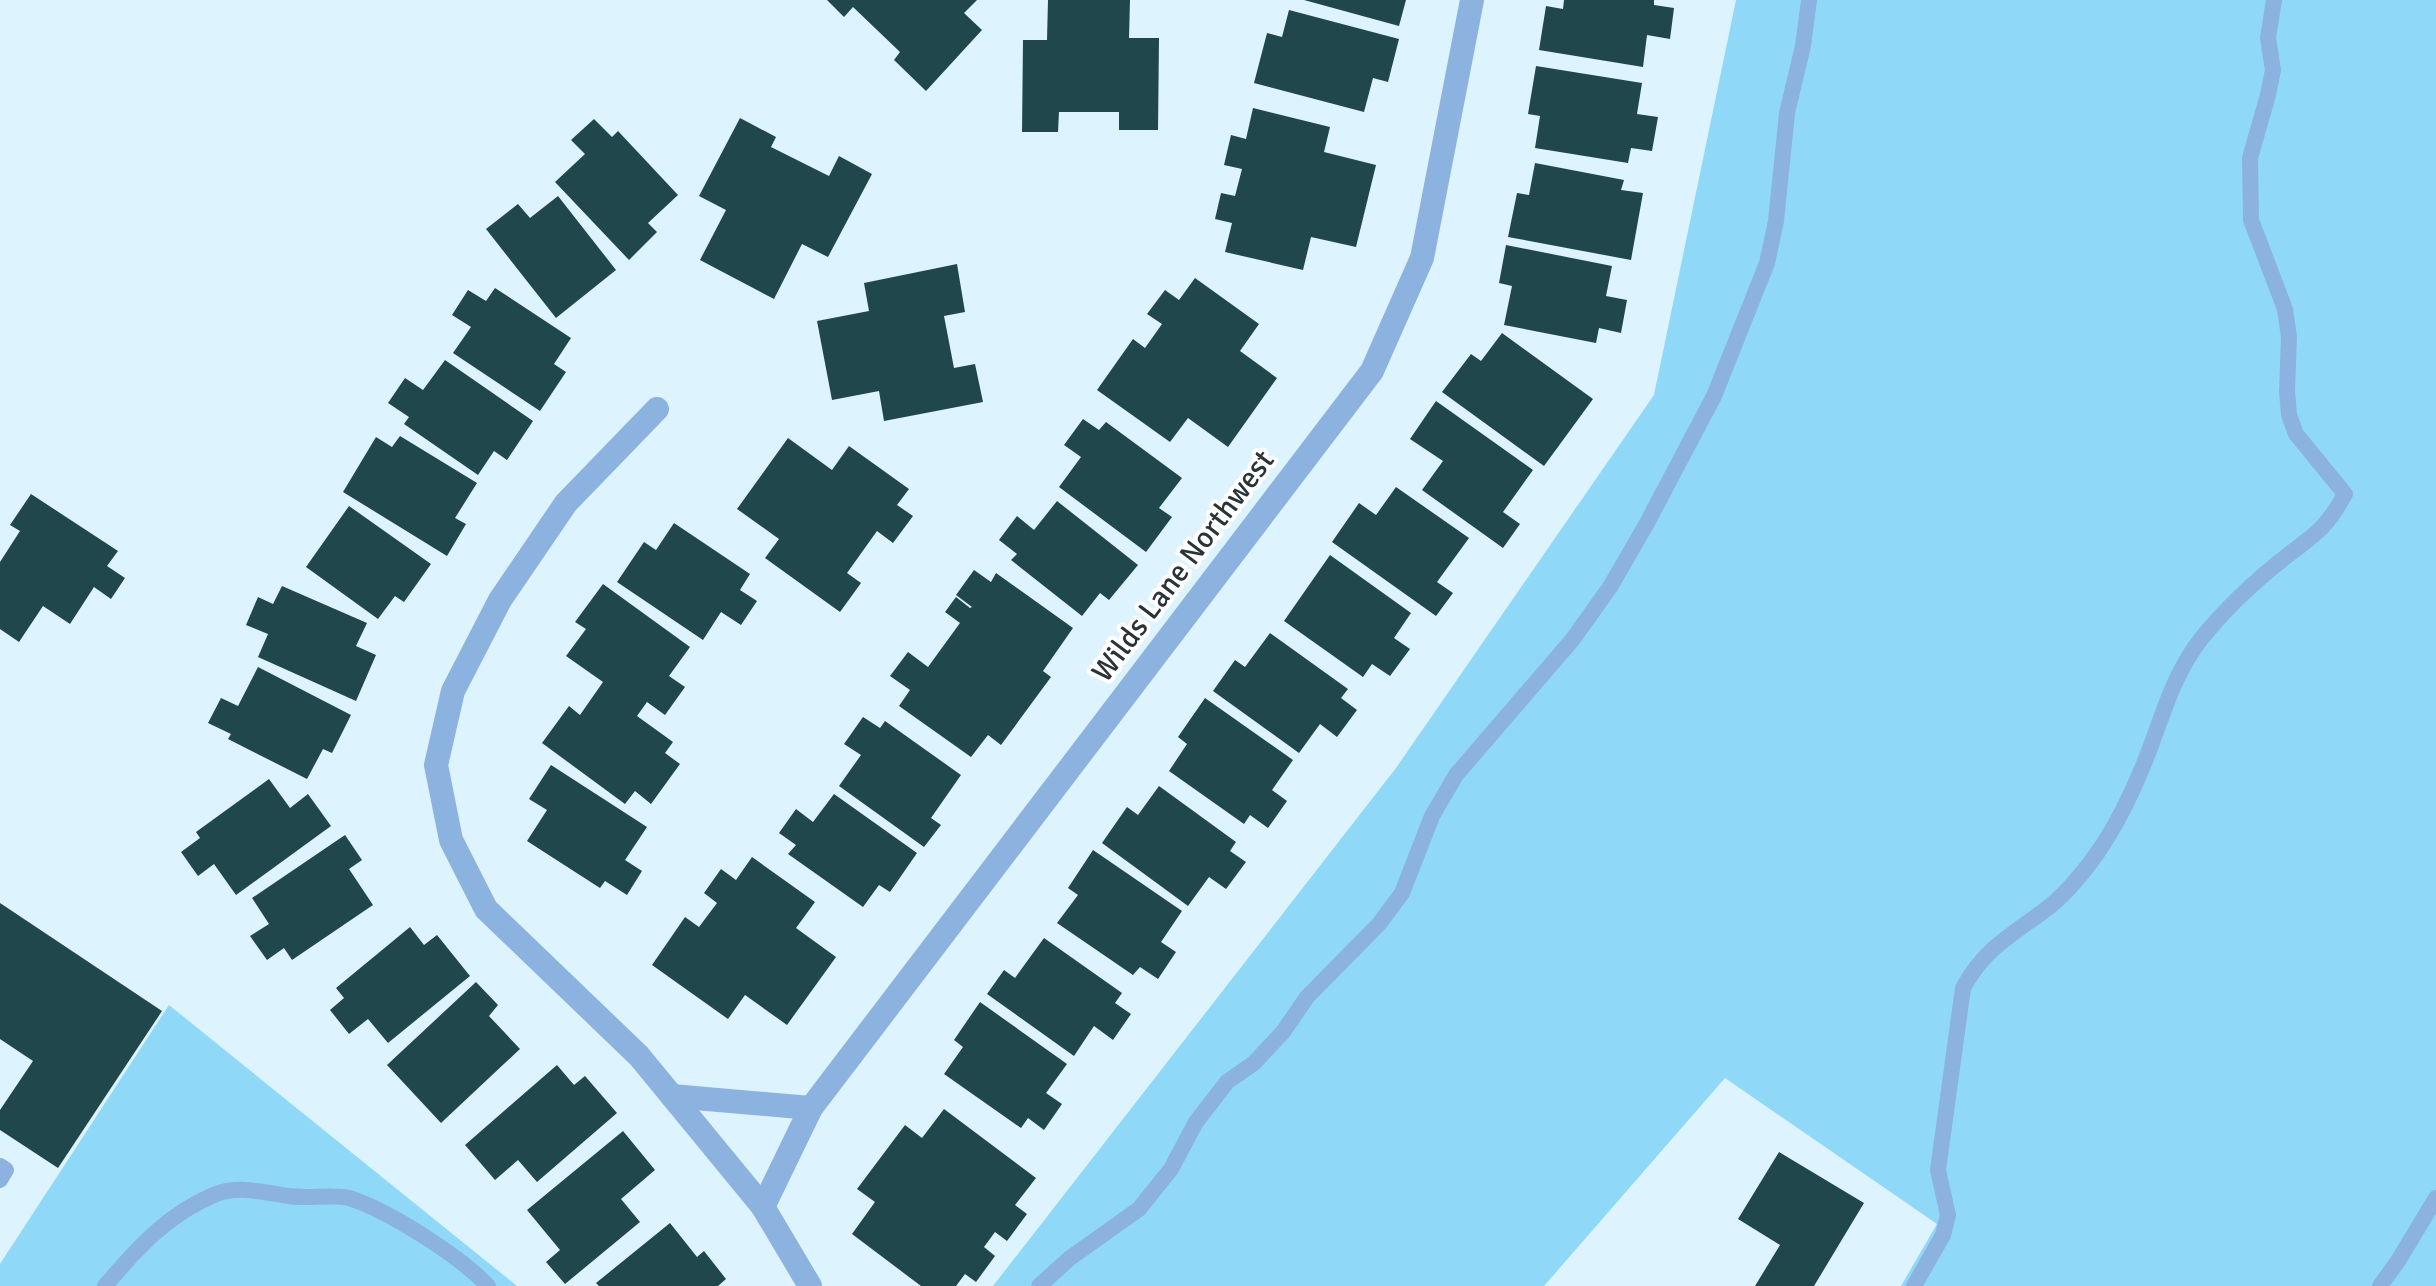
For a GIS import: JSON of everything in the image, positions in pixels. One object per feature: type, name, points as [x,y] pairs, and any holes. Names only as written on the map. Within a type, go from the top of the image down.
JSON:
[{"type":"street","name":"Wilds Lane Northwest","points":[[763,1207],[811,1108],[1372,371],[1422,258],[1472,0]]},
{"type":"street","points":[[657,409],[566,503],[500,600],[453,691],[436,765],[451,840],[486,909],[639,1056],[763,1207],[810,1286]]},
{"type":"street","points":[[672,1096],[811,1108]]},
{"type":"lane","points":[[1039,1286],[1070,1258],[1139,1209],[1171,1169],[1196,1122],[1227,1082],[1254,1063],[1283,1032],[1307,997],[1379,924],[1402,893],[1432,816],[1456,775],[1573,639],[1610,587],[1714,396],[1767,263],[1776,221],[1787,113],[1803,46],[1809,0]]},
{"type":"lane","points":[[1914,1286],[1943,1235],[1948,1215],[1938,1170],[1963,988],[1975,965],[2075,883],[2100,850],[2122,811],[2143,767],[2168,696],[2180,670],[2200,640],[2251,588],[2332,519],[2345,494],[2304,446],[2289,415],[2289,337],[2285,309],[2251,220],[2250,158],[2273,70],[2268,38],[2274,0]]},
{"type":"lane","points":[[0,1166],[6,1170],[0,1180]]},
{"type":"lane","points":[[105,1286],[139,1246],[182,1210],[220,1193],[241,1190],[296,1198],[346,1197],[403,1223],[469,1268],[488,1286]]},
{"type":"lane","points":[[2380,1286],[2436,1198]]},
{"type":"shaded area","points":[[1736,0],[2436,0],[2436,1286],[1901,1286],[1937,1224],[1725,1078],[1544,1286],[993,1286],[1396,768],[1654,395]]},
{"type":"shaded area","points":[[169,1005],[517,1286],[0,1286],[0,1264]]},
{"type":"building","points":[[827,0],[977,0],[964,13],[982,30],[926,91],[894,60],[900,52],[853,7],[844,17]]},
{"type":"building","points":[[1048,0],[1130,0],[1129,38],[1159,38],[1158,130],[1119,130],[1119,112],[1059,112],[1058,132],[1022,132],[1023,40],[1047,40]]},
{"type":"building","points":[[1304,0],[1406,0],[1399,26]]},
{"type":"building","points":[[1564,0],[1654,0],[1654,5],[1674,8],[1670,39],[1647,35],[1643,67],[1539,50],[1546,6],[1563,9]]},
{"type":"building","points":[[1289,10],[1399,39],[1388,82],[1373,78],[1364,112],[1254,83],[1267,33],[1282,37]]},
{"type":"building","points":[[1536,66],[1642,83],[1637,114],[1658,117],[1652,151],[1631,148],[1628,163],[1535,148],[1540,116],[1528,114]]},
{"type":"building","points":[[1253,108],[1330,127],[1324,152],[1376,165],[1356,247],[1311,237],[1303,270],[1225,252],[1232,223],[1215,219],[1221,193],[1235,196],[1242,169],[1224,165],[1231,135],[1246,139]]},
{"type":"building","points":[[740,118],[776,137],[771,147],[829,176],[839,156],[872,174],[828,257],[802,244],[774,299],[700,260],[726,210],[699,196]]},
{"type":"building","points":[[594,119],[612,137],[618,131],[678,195],[648,223],[657,232],[629,260],[555,182],[585,154],[571,140]]},
{"type":"building","points":[[1535,163],[1624,180],[1621,190],[1643,193],[1631,260],[1508,237],[1517,193],[1529,195]]},
{"type":"building","points":[[558,196],[616,270],[556,318],[486,229],[518,204],[530,218]]},
{"type":"building","points":[[1506,245],[1612,266],[1606,296],[1627,300],[1621,333],[1599,328],[1596,343],[1504,325],[1512,286],[1499,283]]},
{"type":"building","points":[[957,264],[965,312],[944,316],[954,368],[975,364],[983,402],[884,421],[879,391],[832,400],[817,321],[869,311],[864,283]]},
{"type":"building","points":[[1195,278],[1259,324],[1240,351],[1277,378],[1228,447],[1188,418],[1170,442],[1097,390],[1133,339],[1145,348],[1162,324],[1147,314],[1165,290],[1179,300]]},
{"type":"building","points":[[495,288],[571,338],[554,364],[566,372],[540,411],[453,353],[471,327],[452,315],[468,290],[486,301]]},
{"type":"building","points":[[1502,333],[1593,399],[1544,466],[1442,392],[1471,354],[1481,361]]},
{"type":"building","points":[[445,360],[533,421],[507,460],[494,451],[478,475],[404,424],[409,417],[388,403],[405,378],[423,390]]},
{"type":"building","points":[[1436,401],[1533,470],[1503,512],[1520,524],[1503,548],[1422,490],[1443,461],[1410,439]]},
{"type":"building","points":[[1083,419],[1099,430],[1106,422],[1182,478],[1159,508],[1172,517],[1146,552],[1059,487],[1081,457],[1064,445]]},
{"type":"building","points":[[400,436],[477,483],[455,518],[466,524],[447,556],[343,492],[376,437],[392,447]]},
{"type":"building","points":[[788,438],[832,470],[849,446],[909,489],[897,505],[913,516],[893,543],[877,531],[847,573],[861,583],[840,612],[765,558],[779,539],[737,509]]},
{"type":"building","points":[[1396,487],[1469,538],[1437,582],[1453,593],[1436,616],[1332,542],[1359,503],[1376,515]]},
{"type":"building","points":[[31,494],[118,551],[107,566],[125,578],[111,599],[94,587],[70,624],[43,606],[19,642],[0,629],[0,562],[20,531],[10,525]]},
{"type":"building","points":[[1057,501],[1138,565],[1109,600],[1100,593],[1082,616],[1011,560],[1017,554],[999,540],[1017,516],[1034,530]]},
{"type":"building","points":[[349,506],[431,564],[404,602],[395,596],[378,619],[306,567]]},
{"type":"building","points":[[674,523],[750,574],[740,590],[757,601],[741,625],[721,612],[703,640],[617,582],[644,542],[656,550]]},
{"type":"building","points":[[1330,555],[1411,613],[1394,638],[1410,649],[1390,676],[1372,664],[1363,677],[1284,621]]},
{"type":"building","points":[[974,570],[991,582],[996,573],[1073,628],[1043,671],[1051,677],[1001,745],[988,735],[971,757],[899,706],[910,690],[890,676],[908,652],[928,667],[960,623],[945,612],[956,597],[972,607],[956,595]]},
{"type":"building","points":[[603,584],[690,647],[669,676],[685,687],[665,715],[647,702],[637,716],[673,742],[665,753],[680,764],[651,804],[635,791],[625,804],[542,743],[569,706],[580,715],[603,682],[566,656],[586,629],[575,622]]},
{"type":"building","points":[[282,586],[367,623],[356,646],[376,655],[356,701],[258,657],[268,634],[246,625],[258,597],[273,604]]},
{"type":"building","points":[[1270,633],[1348,689],[1341,698],[1357,710],[1337,737],[1320,724],[1299,753],[1213,691],[1235,660],[1245,667]]},
{"type":"building","points":[[258,667],[351,715],[332,753],[323,749],[307,779],[228,739],[231,734],[208,723],[221,698],[238,706]]},
{"type":"building","points":[[1205,698],[1293,760],[1272,790],[1287,801],[1268,828],[1250,815],[1244,824],[1169,771],[1187,744],[1178,737]]},
{"type":"building","points":[[863,717],[880,728],[885,721],[961,775],[931,818],[941,825],[924,847],[839,786],[861,755],[844,744]]},
{"type":"building","points":[[551,765],[647,827],[625,860],[642,871],[627,895],[605,881],[600,888],[527,841],[547,810],[529,799]]},
{"type":"building","points":[[269,779],[290,808],[308,794],[331,826],[236,895],[214,864],[198,876],[181,852],[200,838],[196,832]]},
{"type":"building","points":[[1159,786],[1236,842],[1230,851],[1246,862],[1226,889],[1209,877],[1188,906],[1102,843],[1127,807],[1138,815]]},
{"type":"building","points":[[834,794],[917,853],[890,892],[879,885],[863,907],[788,854],[796,845],[779,833],[796,809],[813,822]]},
{"type":"building","points":[[345,835],[362,860],[349,869],[373,905],[292,960],[284,948],[267,960],[250,936],[269,924],[252,898]]},
{"type":"building","points":[[1093,850],[1182,911],[1161,942],[1176,952],[1158,979],[1140,967],[1133,975],[1057,923],[1078,895],[1068,888]]},
{"type":"building","points":[[752,857],[815,902],[796,928],[836,957],[787,1025],[745,995],[728,1019],[652,965],[685,917],[699,927],[717,903],[704,893],[721,869],[736,880]]},
{"type":"building","points":[[0,903],[162,1011],[58,1168],[0,1130],[0,1110],[33,1061],[0,1039]]},
{"type":"building","points":[[410,927],[424,945],[437,935],[470,976],[388,1043],[368,1019],[349,1034],[330,1010],[344,998],[336,988]]},
{"type":"building","points":[[1044,938],[1122,993],[1115,1003],[1131,1014],[1113,1040],[1094,1026],[1074,1056],[987,994],[1004,970],[1015,978]]},
{"type":"building","points":[[476,982],[498,1005],[489,1016],[520,1049],[441,1123],[387,1065]]},
{"type":"building","points":[[980,1002],[1067,1064],[1046,1093],[1062,1104],[1044,1130],[1028,1118],[1021,1128],[944,1074],[963,1047],[954,1040]]},
{"type":"building","points":[[557,1065],[574,1085],[585,1076],[617,1113],[537,1182],[518,1160],[495,1180],[465,1145]]},
{"type":"building","points":[[944,1109],[1036,1178],[1015,1205],[1027,1214],[1007,1241],[995,1232],[984,1247],[995,1256],[976,1282],[965,1274],[956,1286],[921,1286],[852,1234],[875,1202],[857,1189],[905,1125],[922,1138]]},
{"type":"building","points":[[623,1131],[655,1170],[621,1199],[640,1222],[565,1284],[546,1262],[560,1250],[527,1210]]},
{"type":"building","points":[[1779,1152],[1864,1203],[1814,1286],[1755,1286],[1780,1245],[1738,1219]]},
{"type":"building","points":[[670,1223],[697,1257],[704,1251],[726,1279],[718,1286],[599,1286],[596,1283]]}]
